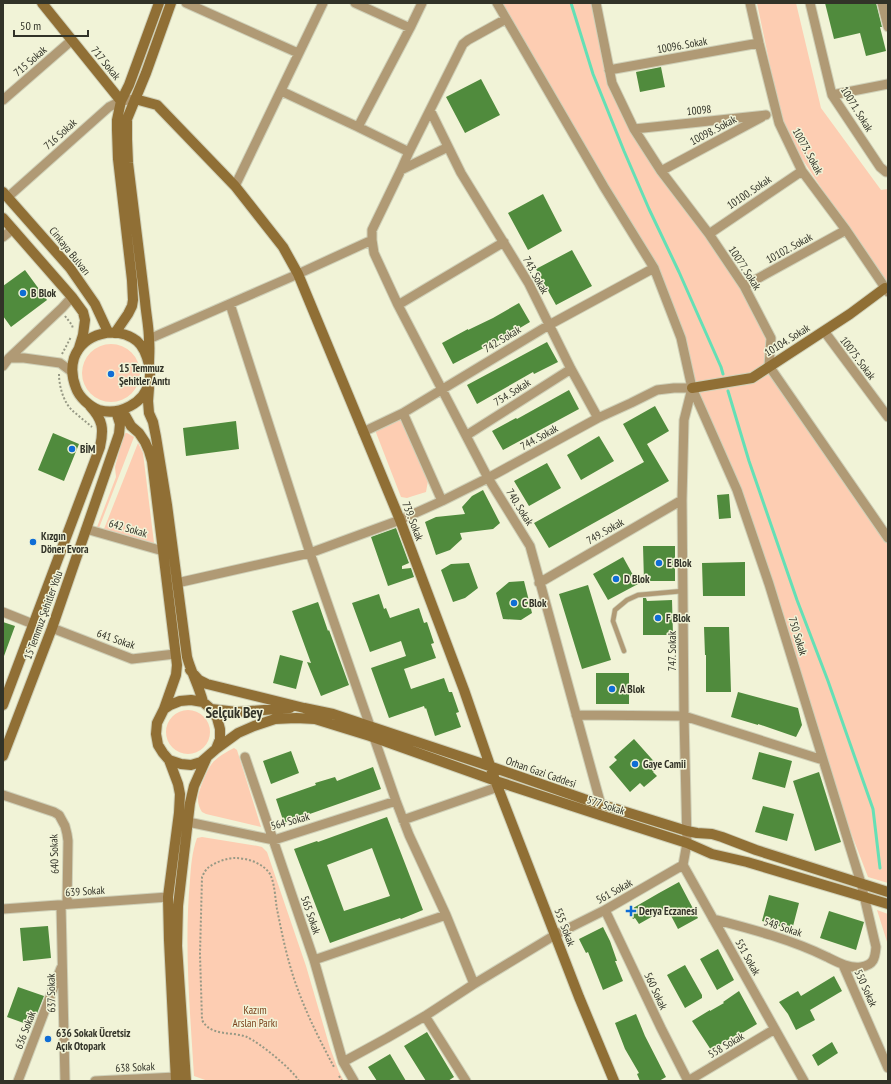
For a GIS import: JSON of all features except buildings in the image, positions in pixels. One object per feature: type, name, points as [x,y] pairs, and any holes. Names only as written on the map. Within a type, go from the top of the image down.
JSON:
[{"type":"street","name":"717 Sokak","points":[[42,3],[121,101]]},
{"type":"street","points":[[112,332],[130,310],[133,300],[116,130],[121,101],[159,3]]},
{"type":"street","points":[[169,760],[181,764],[191,765],[201,762],[216,748],[220,739],[220,729],[217,718],[201,694],[186,657],[156,436],[149,412],[149,339],[126,140],[127,119],[146,73],[171,3]]},
{"type":"street","points":[[186,3],[298,53]]},
{"type":"street","points":[[235,186],[323,3]]},
{"type":"street","points":[[355,3],[410,28]]},
{"type":"street","points":[[358,127],[422,3]]},
{"type":"street","name":"750 Sokak","points":[[496,3],[654,268],[681,338],[692,388],[737,490],[769,584],[864,897]]},
{"type":"street","name":"10077. Sokak","points":[[596,3],[612,83],[634,129],[661,171],[709,234],[744,286],[771,338],[769,366]]},
{"type":"street","name":"10073. Sokak","points":[[750,3],[778,123],[802,171],[846,230],[886,290]]},
{"type":"street","name":"10071. Sokak","points":[[810,3],[832,95],[880,167],[888,172]]},
{"type":"street","points":[[882,3],[888,27]]},
{"type":"street","points":[[149,339],[372,240],[372,230],[463,44],[506,19]]},
{"type":"street","name":"715 Sokak","points":[[3,100],[72,40]]},
{"type":"street","name":"10096. Sokak","points":[[609,70],[759,43]]},
{"type":"street","points":[[832,95],[888,84]]},
{"type":"street","points":[[281,91],[409,152]]},
{"type":"street","name":"716 Sokak","points":[[5,194],[109,107],[121,101],[135,99]]},
{"type":"street","name":"739. Sokak","points":[[135,99],[157,105],[235,186],[283,247],[298,274],[400,520],[461,682],[496,784]]},
{"type":"street","name":"743. Sokak","points":[[430,110],[461,174],[529,284],[571,369],[598,418]]},
{"type":"street","name":"10098. Sokak","points":[[661,171],[776,111]]},
{"type":"street","name":"10098","points":[[634,129],[766,115]]},
{"type":"street","points":[[401,170],[448,147]]},
{"type":"street","name":"10100. Sokak","points":[[709,234],[802,171]]},
{"type":"street","name":"Cinkaya Bulvarı","points":[[5,194],[70,268],[112,332]]},
{"type":"street","points":[[3,218],[72,297],[83,312],[85,320],[83,335],[74,359],[72,375],[76,390],[86,402],[99,410],[119,410],[130,407],[142,397],[149,384]]},
{"type":"street","points":[[3,237],[13,229]]},
{"type":"street","name":"10102. Sokak","points":[[744,286],[846,230]]},
{"type":"street","name":"740. Sokak","points":[[372,240],[374,253],[398,305],[488,478],[530,546],[601,805]]},
{"type":"street","points":[[398,305],[504,242]]},
{"type":"street","name":"742. Sokak","points":[[363,432],[403,413],[549,325],[654,268]]},
{"type":"street","name":"10104. Sokak","points":[[692,388],[752,378],[886,290]]},
{"type":"street","points":[[3,366],[9,358],[72,297]]},
{"type":"street","points":[[230,304],[310,553],[396,801],[409,835],[446,915],[474,984]]},
{"type":"street","points":[[77,352],[81,346],[94,336],[112,332],[124,334],[137,341],[145,352],[150,364]]},
{"type":"street","name":"10075. Sokak","points":[[824,332],[888,417]]},
{"type":"street","points":[[9,358],[24,358],[60,363],[72,372]]},
{"type":"street","points":[[769,366],[888,538]]},
{"type":"street","name":"754. Sokak","points":[[466,435],[571,369]]},
{"type":"street","name":"744. Sokak","points":[[177,584],[310,553],[400,520],[488,478],[598,418],[631,404],[657,390],[692,388]]},
{"type":"street","name":"747. Sokak","points":[[687,843],[682,500],[684,420],[692,388]]},
{"type":"street","name":"15 Temmuz Şehitler Yolu","points":[[3,705],[100,447],[102,436],[100,420],[97,413],[86,402]]},
{"type":"street","points":[[119,410],[145,442],[152,461],[177,665],[176,675],[164,709],[157,723],[156,734],[158,745],[169,760],[180,794],[179,813],[168,897],[169,940],[179,1080]]},
{"type":"street","name":"15 Temmuz Şehitler Yolu","points":[[3,756],[52,628],[119,434],[119,410]]},
{"type":"street","points":[[403,413],[442,501]]},
{"type":"street","name":"749. Sokak","points":[[539,583],[682,500]]},
{"type":"street","name":"642 Sokak","points":[[86,529],[163,551]]},
{"type":"street","points":[[3,612],[33,624]]},
{"type":"street","name":"641 Sokak","points":[[52,628],[132,658],[175,654]]},
{"type":"street","name":"Orhan Gazi Caddesi","points":[[190,670],[199,680],[207,684],[333,714],[601,805],[687,831],[712,834],[722,837],[756,850],[888,892]]},
{"type":"street","points":[[164,709],[180,701],[191,700],[236,712],[304,708]]},
{"type":"street","points":[[576,715],[684,716],[823,760]]},
{"type":"street","name":"577 Sokak","points":[[216,748],[238,733],[274,719],[304,718],[315,720],[373,736],[496,784],[687,843],[712,854],[748,862],[864,897]]},
{"type":"street","points":[[179,1080],[177,946],[178,906],[190,803],[194,786],[207,757]]},
{"type":"street","name":"565 Sokak","points":[[245,757],[314,960],[343,1062],[354,1081]]},
{"type":"street","points":[[403,820],[496,784]]},
{"type":"street","name":"555 Sokak","points":[[496,784],[614,1081]]},
{"type":"street","name":"640 Sokak","points":[[3,795],[54,812],[58,815],[64,826],[68,841],[64,905]]},
{"type":"street","name":"564 Sokak","points":[[188,822],[274,840],[396,801]]},
{"type":"street","points":[[683,865],[687,843]]},
{"type":"street","name":"561 Sokak","points":[[343,1062],[425,1016],[474,984],[555,935],[605,910],[683,865]]},
{"type":"street","name":"551 Sokak","points":[[683,865],[804,1081]]},
{"type":"street","name":"639 Sokak","points":[[3,909],[168,897]]},
{"type":"street","points":[[864,897],[888,904]]},
{"type":"street","name":"550 Sokak","points":[[843,964],[860,968],[868,966],[875,956],[876,947],[864,897]]},
{"type":"street","name":"637 Sokak","points":[[64,905],[62,964],[64,1081]]},
{"type":"street","name":"560 Sokak","points":[[605,910],[688,1081]]},
{"type":"street","points":[[314,960],[446,915]]},
{"type":"street","name":"548 Sokak","points":[[713,919],[774,936],[800,945],[843,964]]},
{"type":"street","name":"636 Sokak","points":[[18,1081],[62,964]]},
{"type":"street","name":"550 Sokak","points":[[843,964],[888,1068]]},
{"type":"street","points":[[425,1016],[464,1080]]},
{"type":"street","name":"558 Sokak","points":[[688,1081],[775,1029]]},
{"type":"street","name":"638 Sokak","points":[[95,1081],[179,1080]]},
{"type":"lane","points":[[624,651],[613,621],[615,610],[627,600],[638,595],[683,591]]},
{"type":"path","points":[[62,308],[63,314],[72,324],[74,330]]},
{"type":"path","points":[[72,336],[62,354],[58,372],[61,391],[73,412],[83,418],[95,430]]},
{"type":"path","points":[[299,1081],[285,1065],[256,1042],[245,1037],[210,1030],[202,1020],[200,954],[202,877],[208,868],[228,858],[248,860],[262,865],[269,873],[272,880],[291,969],[306,1011],[335,1068]]},
{"type":"path","points":[[338,1074],[342,1081]]},
{"type":"green space","points":[[497,3],[596,3],[612,83],[634,129],[709,234],[771,338],[769,366],[888,538],[888,883],[868,877],[823,760],[737,490],[692,388],[654,268]]},
{"type":"green space","points":[[757,3],[796,3],[821,108],[881,190],[888,189],[888,289],[787,136],[779,109]]},
{"type":"green space","points":[[111,344],[127,349],[135,357],[140,373],[135,389],[127,397],[111,402],[95,397],[87,389],[82,373],[87,357],[95,349]]},
{"type":"green space","points":[[401,417],[428,470],[426,492],[407,498],[401,497],[375,430]]},
{"type":"green space","points":[[126,433],[134,437],[99,528],[97,527],[116,477],[115,467],[124,434]]},
{"type":"green space","points":[[138,443],[143,453],[154,543],[104,529]]},
{"type":"green space","points":[[184,710],[192,710],[204,716],[210,728],[210,736],[204,748],[192,754],[184,754],[172,748],[166,736],[166,728],[172,716]]},
{"type":"green space","points":[[234,748],[237,750],[261,827],[206,814],[202,812],[199,806],[199,793],[209,768],[218,758]]},
{"type":"green space","name":"Kazım Arslan Parkı","points":[[202,837],[258,846],[262,847],[267,852],[306,966],[330,1048],[344,1081],[208,1081],[194,1076],[188,978],[188,904],[195,843],[197,838]]},
{"type":"green space","points":[[877,910],[888,914],[888,945]]},
{"type":"waterway","points":[[571,3],[593,74],[624,151],[723,374]]},
{"type":"waterway","points":[[728,391],[749,461],[797,600],[828,681],[873,809],[880,868]]},
{"type":"place","name":"B Blok","points":[[23,293]]},
{"type":"place","name":"15 Temmuz Şehitler Anıtı","points":[[111,374]]},
{"type":"place","name":"BİM","points":[[72,449]]},
{"type":"place","name":"Kızgın Döner Evora","points":[[33,542]]},
{"type":"place","name":"E Blok","points":[[659,563]]},
{"type":"place","name":"D Blok","points":[[616,579]]},
{"type":"place","name":"C Blok","points":[[514,603]]},
{"type":"place","name":"F Blok","points":[[658,618]]},
{"type":"place","name":"A Blok","points":[[612,689]]},
{"type":"place","name":"Gaye Camii","points":[[635,764]]},
{"type":"place","name":"Derya Eczanesi","points":[[631,911]]},
{"type":"place","name":"636 Sokak Ücretsiz Açık Otopark","points":[[48,1039]]},
{"type":"district","name":"Selçuk Bey","points":[[234,713]]}]
